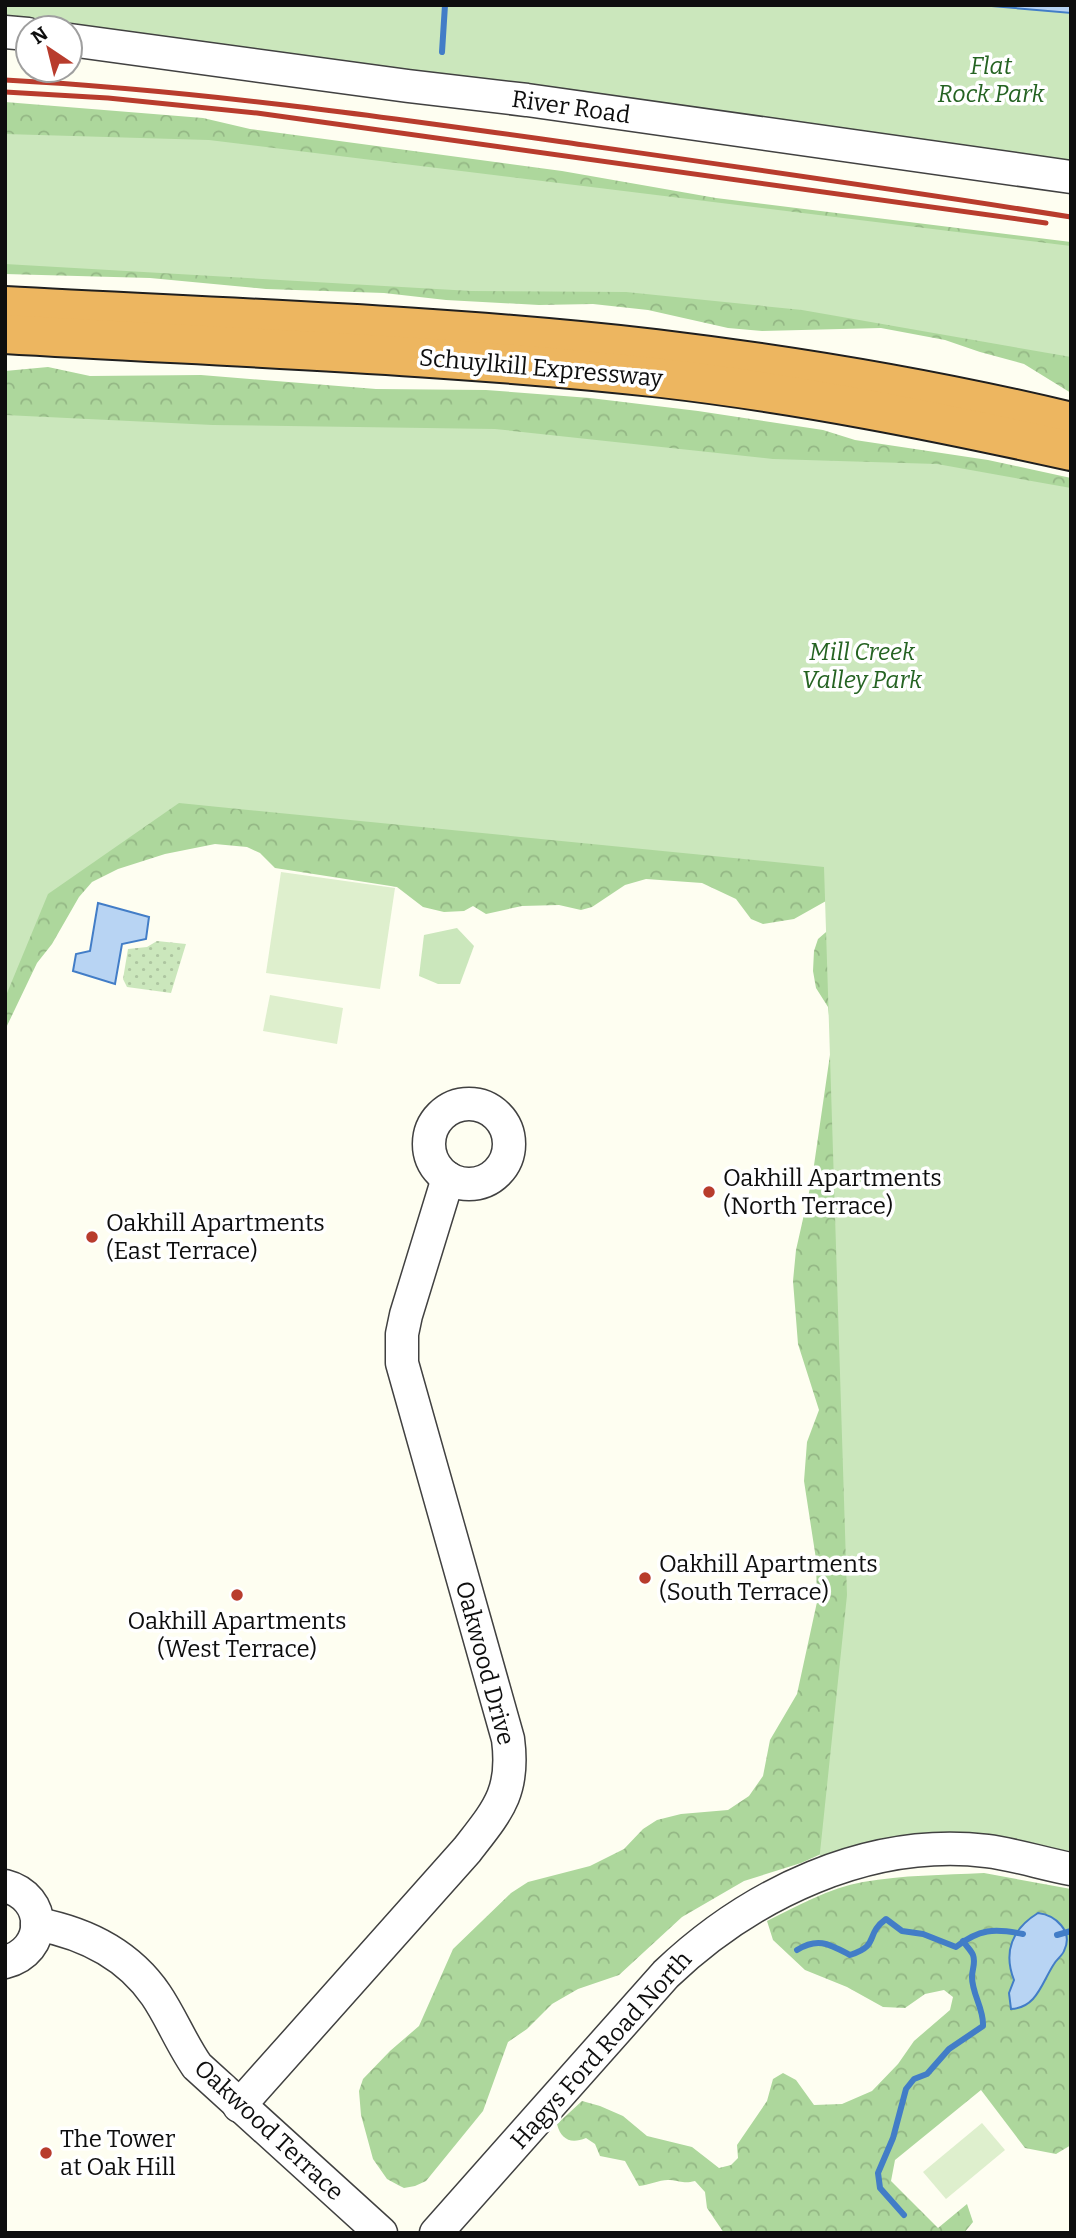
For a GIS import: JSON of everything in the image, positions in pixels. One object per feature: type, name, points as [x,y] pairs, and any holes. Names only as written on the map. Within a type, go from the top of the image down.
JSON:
[{"type":"highway","name":"Schuylkill Expressway","points":[[5,306],[443,331],[655,349],[890,384],[1071,422]]},
{"type":"highway","name":"Schuylkill Expressway","points":[[5,334],[426,358],[664,379],[903,415],[1071,451]]},
{"type":"street","name":"River Road","points":[[84,42],[527,100],[1071,177]]},
{"type":"street","name":"Oakwood Drive","points":[[239,2106],[467,1850],[492,1818],[510,1780],[508,1739],[402,1363],[405,1315],[448,1178]]},
{"type":"street","name":"Hagys Ford Road North","points":[[436,2233],[666,1975],[694,1948],[765,1900],[806,1879],[845,1867],[891,1855],[937,1850],[988,1851],[1071,1869]]},
{"type":"street","points":[[5,1886],[16,1889],[29,1900],[37,1916],[36,1934],[26,1952],[5,1962]]},
{"type":"street","name":"Oakwood Terrace","points":[[37,1924],[83,1936],[102,1946],[136,1972],[158,1997],[181,2043],[197,2066],[381,2233]]},
{"type":"green space","name":"Flat Rock Park","points":[[5,5],[980,5],[1071,13],[1071,165],[84,29],[84,14],[14,14],[14,19],[5,18]]},
{"type":"green space","points":[[5,102],[203,118],[250,129],[562,171],[716,198],[1071,242],[1071,393],[1024,364],[945,340],[881,328],[762,331],[728,328],[648,310],[593,304],[539,305],[446,300],[384,293],[266,289],[150,278],[5,274]]},
{"type":"green space","points":[[5,134],[209,140],[1071,246],[1071,357],[802,310],[626,292],[471,291],[5,264]]},
{"type":"green space","name":"Mill Creek Valley Park","points":[[48,367],[90,376],[201,375],[376,389],[486,390],[590,398],[823,430],[855,440],[988,460],[1071,478],[1071,1843],[850,1841],[801,1863],[744,1881],[682,1917],[619,1975],[578,1989],[552,2004],[527,2029],[508,2042],[483,2111],[426,2181],[415,2186],[404,2188],[387,2179],[373,2159],[361,2115],[359,2091],[363,2079],[419,2026],[453,1949],[511,1893],[528,1882],[590,1866],[624,1849],[643,1829],[657,1820],[681,1814],[728,1810],[749,1796],[763,1776],[770,1740],[797,1694],[817,1602],[816,1559],[804,1481],[807,1442],[819,1410],[798,1344],[793,1281],[796,1250],[812,1179],[832,1041],[828,1007],[816,988],[814,951],[818,939],[833,926],[826,901],[794,919],[763,924],[751,919],[736,899],[702,883],[646,879],[625,885],[592,907],[581,910],[559,905],[522,906],[486,914],[473,906],[464,911],[444,912],[423,907],[397,887],[275,868],[260,853],[247,847],[215,844],[165,854],[118,869],[92,882],[79,897],[52,944],[37,963],[5,1030],[5,371]]},
{"type":"green space","name":"Mill Creek Valley Park","points":[[5,415],[213,425],[495,429],[773,459],[937,464],[1071,488],[1071,1851],[953,1838],[819,1862],[847,1595],[824,867],[179,803],[48,894],[5,998]]},
{"type":"green space","points":[[281,872],[395,888],[380,989],[266,973]]},
{"type":"green space","points":[[457,928],[474,946],[460,984],[438,984],[419,976],[424,935]]},
{"type":"green space","points":[[157,941],[186,944],[171,993],[127,987],[123,979],[128,949],[147,947]]},
{"type":"green space","points":[[270,995],[343,1008],[337,1044],[263,1031]]},
{"type":"green space","points":[[984,1873],[1071,1889],[1071,2145],[1056,2154],[1025,2148],[981,2090],[895,2160],[891,2181],[938,2228],[967,2204],[973,2222],[964,2233],[724,2233],[707,2208],[705,2192],[695,2181],[666,2180],[639,2186],[625,2161],[600,2156],[595,2144],[586,2138],[576,2141],[561,2134],[557,2124],[582,2101],[623,2116],[647,2136],[692,2147],[719,2168],[731,2165],[738,2158],[737,2145],[767,2101],[773,2079],[783,2073],[796,2080],[814,2105],[842,2104],[872,2091],[898,2064],[914,2041],[950,2010],[953,1997],[944,1990],[925,1994],[905,2008],[883,2007],[847,1987],[805,1970],[773,1940],[767,1921],[814,1898],[863,1882]]},
{"type":"green space","points":[[982,2123],[1005,2150],[946,2199],[923,2172]]},
{"type":"water","points":[[980,5],[1071,5],[1071,13]]},
{"type":"water","points":[[98,903],[149,917],[146,939],[122,944],[115,984],[73,971],[76,954],[90,951]]},
{"type":"water","points":[[1038,1913],[1051,1917],[1061,1925],[1067,1937],[1066,1944],[1033,1999],[1020,2008],[1011,2009],[1009,1993],[1014,1980],[1009,1960],[1012,1942],[1022,1926]]},
{"type":"waterway","points":[[442,52],[445,5]]},
{"type":"waterway","points":[[797,1950],[817,1943],[850,1955],[866,1947],[875,1930],[886,1919],[902,1931],[923,1934],[956,1947],[980,1933],[1004,1931],[1023,1934]]},
{"type":"waterway","points":[[1057,1935],[1071,1931]]},
{"type":"waterway","points":[[904,2215],[880,2188],[878,2173],[893,2138],[906,2089],[914,2079],[927,2074],[949,2049],[983,2026],[972,1977],[974,1958],[963,1941]]},
{"type":"railway","points":[[5,80],[145,90],[354,114],[753,169],[1071,217]]},
{"type":"railway","points":[[5,92],[108,98],[257,113],[1046,223]]},
{"type":"place","name":"Oakhill Apartments (North Terrace)","points":[[709,1192]]},
{"type":"place","name":"Oakhill Apartments (East Terrace)","points":[[92,1237]]},
{"type":"place","name":"Oakhill Apartments (South Terrace)","points":[[645,1578]]},
{"type":"place","name":"Oakhill Apartments (West Terrace)","points":[[237,1595]]},
{"type":"place","name":"The Tower at Oak Hill","points":[[46,2153]]}]
